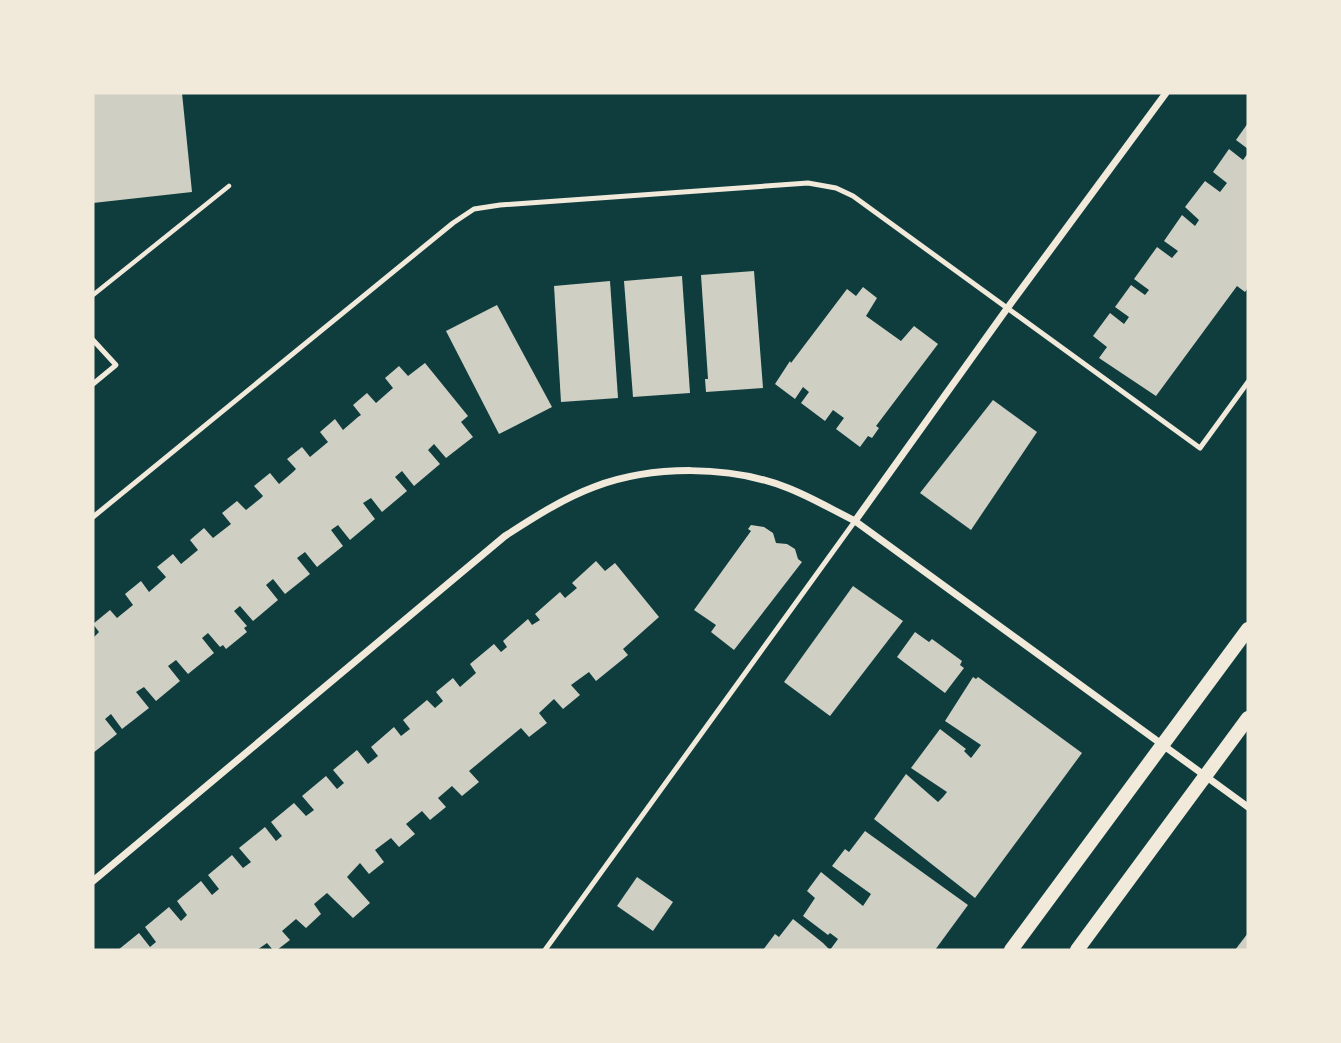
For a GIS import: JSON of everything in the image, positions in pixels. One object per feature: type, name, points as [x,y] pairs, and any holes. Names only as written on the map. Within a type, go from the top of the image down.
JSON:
[{"type":"main road","points":[[1011,950],[1248,629]]},
{"type":"main road","points":[[1077,950],[1248,718]]},
{"type":"street","points":[[855,522],[1006,310],[1166,93]]},
{"type":"street","points":[[93,881],[505,536],[545,510],[595,486],[645,475],[695,472],[739,474],[788,488],[855,522],[1248,807]]},
{"type":"lane","points":[[93,517],[474,209],[808,183],[836,188],[853,196],[1199,448],[1248,382]]},
{"type":"lane","points":[[93,340],[116,365],[93,384]]},
{"type":"lane","points":[[545,950],[855,522]]},
{"type":"path","points":[[93,295],[229,186]]},
{"type":"building","points":[[182,93],[192,192],[93,203],[93,94]]},
{"type":"building","points":[[1248,123],[1248,149],[1236,140]]},
{"type":"building","points":[[1229,149],[1243,160],[1248,153],[1248,288],[1245,292],[1237,286],[1156,396],[1099,358],[1107,347],[1093,336],[1110,313],[1124,324],[1129,317],[1115,307],[1131,285],[1145,295],[1149,290],[1134,279],[1157,247],[1172,258],[1178,251],[1164,241],[1182,215],[1195,226],[1199,220],[1185,207],[1205,181],[1220,192],[1227,183],[1213,172]]},
{"type":"building","points":[[754,271],[763,388],[706,392],[705,379],[708,379],[701,275]]},
{"type":"building","points":[[682,276],[690,393],[633,397],[624,281]]},
{"type":"building","points":[[610,281],[618,398],[561,402],[554,286]]},
{"type":"building","points":[[863,287],[877,298],[866,316],[901,341],[914,326],[938,344],[876,426],[879,428],[872,438],[868,436],[860,447],[836,429],[844,418],[833,410],[825,421],[801,403],[809,392],[803,387],[795,399],[775,384],[847,289],[856,296]]},
{"type":"building","points":[[497,305],[552,407],[499,434],[446,331]]},
{"type":"building","points":[[425,363],[468,416],[461,422],[473,437],[446,458],[434,444],[428,450],[440,464],[414,486],[402,471],[395,477],[407,491],[382,512],[371,498],[363,503],[375,519],[350,540],[338,525],[331,530],[343,546],[317,567],[305,552],[297,558],[310,574],[285,594],[273,579],[266,585],[278,600],[253,621],[240,606],[234,611],[247,626],[244,628],[247,632],[226,649],[223,645],[220,647],[208,633],[202,638],[214,653],[188,674],[176,660],[168,666],[180,681],[156,701],[144,687],[136,692],[149,708],[122,729],[111,714],[105,719],[117,734],[93,753],[93,638],[99,632],[93,624],[110,610],[117,618],[133,605],[125,594],[141,581],[149,592],[164,579],[166,577],[157,567],[173,554],[181,564],[198,550],[190,540],[204,528],[213,538],[231,524],[222,513],[237,501],[246,510],[261,498],[263,496],[254,486],[270,473],[279,484],[296,469],[287,459],[302,447],[310,457],[328,442],[320,432],[335,419],[343,430],[361,415],[353,405],[367,393],[376,403],[393,388],[385,378],[399,366],[408,376]]},
{"type":"building","points":[[993,400],[1037,432],[971,530],[920,493]]},
{"type":"building","points":[[751,525],[764,527],[773,533],[776,543],[787,544],[795,549],[802,562],[734,650],[711,632],[716,625],[694,610],[751,531],[748,529]]},
{"type":"building","points":[[596,561],[605,571],[615,563],[659,617],[623,649],[628,655],[596,681],[589,672],[571,685],[580,695],[563,709],[554,699],[539,713],[547,723],[529,737],[521,728],[469,771],[479,782],[462,796],[452,786],[438,798],[446,807],[430,820],[422,811],[406,824],[415,834],[399,847],[391,838],[375,850],[384,862],[369,874],[360,863],[347,877],[370,903],[353,918],[327,893],[314,904],[321,914],[306,928],[296,919],[282,931],[290,940],[277,950],[273,950],[267,943],[257,950],[118,950],[139,933],[150,947],[156,942],[145,927],[169,907],[181,921],[187,915],[177,901],[201,881],[212,895],[219,889],[208,875],[232,855],[243,868],[251,862],[239,848],[265,827],[276,841],[282,836],[271,822],[294,803],[306,816],[314,810],[302,796],[326,776],[337,789],[344,783],[333,770],[357,750],[368,764],[378,756],[371,747],[394,727],[401,736],[410,729],[403,720],[427,700],[435,708],[443,701],[436,692],[453,678],[460,687],[476,673],[470,664],[494,644],[501,652],[507,647],[503,641],[528,619],[532,625],[540,620],[535,614],[560,592],[565,598],[577,588],[572,583]]},
{"type":"building","points":[[853,586],[903,621],[830,716],[784,682]]},
{"type":"building","points":[[915,632],[929,642],[932,639],[962,661],[960,665],[964,668],[945,693],[897,657]]},
{"type":"building","points":[[973,677],[978,677],[1082,753],[975,898],[874,819],[906,774],[938,802],[947,792],[911,768],[940,729],[966,749],[964,751],[971,758],[981,745],[945,721]]},
{"type":"building","points":[[865,831],[968,905],[935,950],[830,950],[838,939],[830,933],[828,935],[803,916],[815,898],[807,891],[821,872],[863,906],[871,894],[832,866],[845,849],[849,852]]},
{"type":"building","points":[[637,877],[673,902],[653,931],[617,906]]},
{"type":"building","points":[[793,919],[830,950],[763,950],[775,934],[779,937]]},
{"type":"building","points":[[1248,933],[1248,950],[1235,950]]}]
